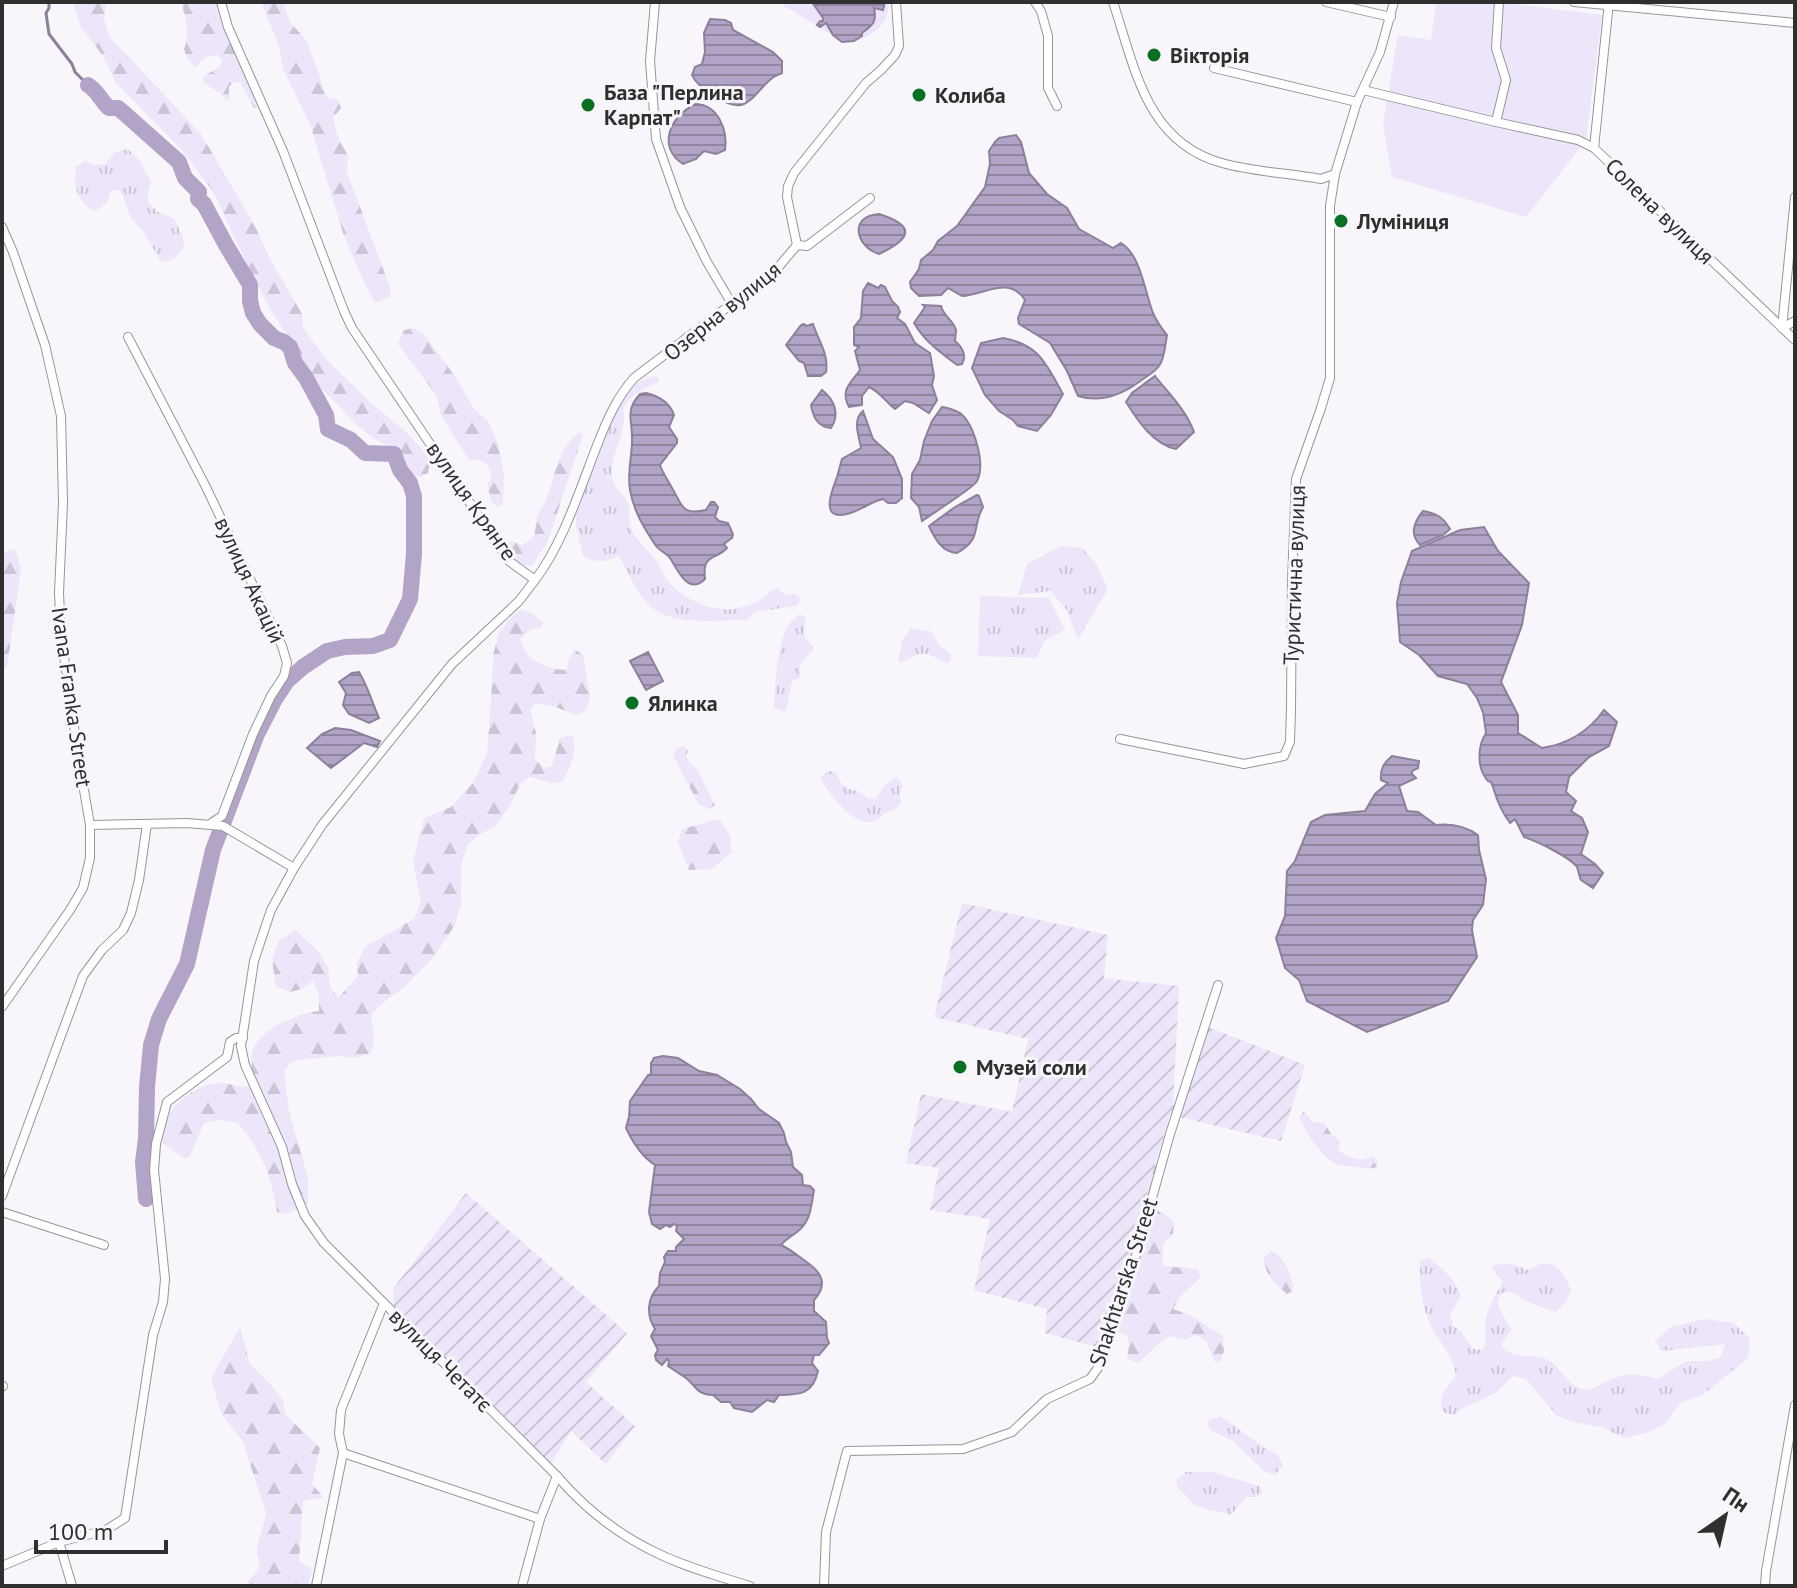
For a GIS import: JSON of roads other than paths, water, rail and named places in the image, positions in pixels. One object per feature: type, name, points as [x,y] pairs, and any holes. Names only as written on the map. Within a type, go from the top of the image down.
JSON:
[{"type":"street","name":"вулиця Крянге","points":[[221,2],[228,27],[277,136],[352,328],[509,561],[535,580],[519,601],[452,664],[322,825],[294,868],[271,910],[254,961],[243,1038]]},
{"type":"street","points":[[655,2],[650,61],[656,139],[680,207],[732,304]]},
{"type":"street","name":"Озерна вулиця","points":[[535,580],[562,533],[607,421],[623,390],[634,378],[776,270],[797,245],[787,197],[788,186],[794,173],[866,83],[895,55],[899,46],[896,2]]},
{"type":"street","points":[[1035,2],[1048,36],[1048,88],[1057,106]]},
{"type":"street","points":[[1113,2],[1148,100],[1162,126],[1178,142],[1200,156],[1225,164],[1321,179],[1335,174]]},
{"type":"street","points":[[1326,2],[1391,17]]},
{"type":"street","name":"Туристична вулиця","points":[[1120,739],[1244,764],[1284,756],[1290,742],[1296,479],[1330,378],[1330,206],[1335,174],[1357,102],[1380,52],[1394,2]]},
{"type":"street","points":[[1496,122],[1506,80],[1496,48],[1499,2]]},
{"type":"street","points":[[1574,2],[1795,23]]},
{"type":"street","name":"Солена вулиця","points":[[1609,4],[1594,148],[1795,340]]},
{"type":"street","points":[[1214,68],[1357,102]]},
{"type":"street","points":[[1363,90],[1578,140],[1594,148]]},
{"type":"street","points":[[1782,328],[1795,197]]},
{"type":"street","points":[[797,245],[807,246],[870,198]]},
{"type":"street","name":"Ivana Franka Street","points":[[2,227],[45,345],[61,416],[61,635],[90,825],[90,858],[83,888],[2,1007]]},
{"type":"street","points":[[1782,328],[1795,321]]},
{"type":"street","name":"вулиця Акацій","points":[[128,337],[205,485],[273,626],[287,663],[284,676],[253,734],[222,816],[210,824]]},
{"type":"street","points":[[2,1196],[83,976],[102,950],[123,930],[131,913],[147,824]]},
{"type":"street","points":[[90,825],[223,826],[294,868]]},
{"type":"street","name":"Shakhtarska Street","points":[[824,1586],[826,1532],[847,1451],[963,1449],[1012,1432],[1047,1399],[1090,1379],[1100,1365],[1106,1337],[1136,1255],[1170,1134],[1218,985]]},
{"type":"street","points":[[2,1566],[59,1542],[106,1530],[125,1518],[153,1335],[163,1302],[165,1279],[154,1170],[156,1144],[167,1102],[227,1057],[230,1042],[243,1038]]},
{"type":"street","name":"вулиця Четатє","points":[[243,1038],[241,1046],[245,1065],[282,1147],[292,1184],[305,1216],[324,1243],[575,1496],[623,1534],[662,1556],[727,1583],[750,1586]]},
{"type":"street","points":[[2,1212],[104,1245]]},
{"type":"street","points":[[316,1586],[343,1453],[339,1434],[341,1410],[384,1303]]},
{"type":"street","points":[[1765,1586],[1795,1405]]},
{"type":"street","points":[[343,1453],[540,1519]]},
{"type":"street","points":[[522,1586],[540,1519],[557,1476]]},
{"type":"street","points":[[59,1542],[72,1586]]},
{"type":"waterway","points":[[49,2],[46,13],[49,34],[75,72],[88,85]]},
{"type":"waterway","points":[[88,85],[109,108],[118,108],[179,162],[185,178],[199,192],[198,199],[204,204],[250,285],[253,313],[274,338],[290,347],[295,363],[326,415],[328,429],[351,440],[365,453],[394,454],[414,496],[410,599],[390,640],[373,646],[327,651],[303,667],[287,681],[257,734],[213,850],[187,964],[159,1019],[151,1045],[143,1162],[146,1199]]},
{"type":"place","name":"Вікторія","points":[[1154,55]]},
{"type":"place","name":"Колиба","points":[[919,95]]},
{"type":"place","name":"База \"Перлина Карпат\"","points":[[588,105]]},
{"type":"place","name":"Луміниця","points":[[1341,221]]},
{"type":"place","name":"Ялинка","points":[[632,703]]},
{"type":"place","name":"Музей соли","points":[[960,1067]]}]
